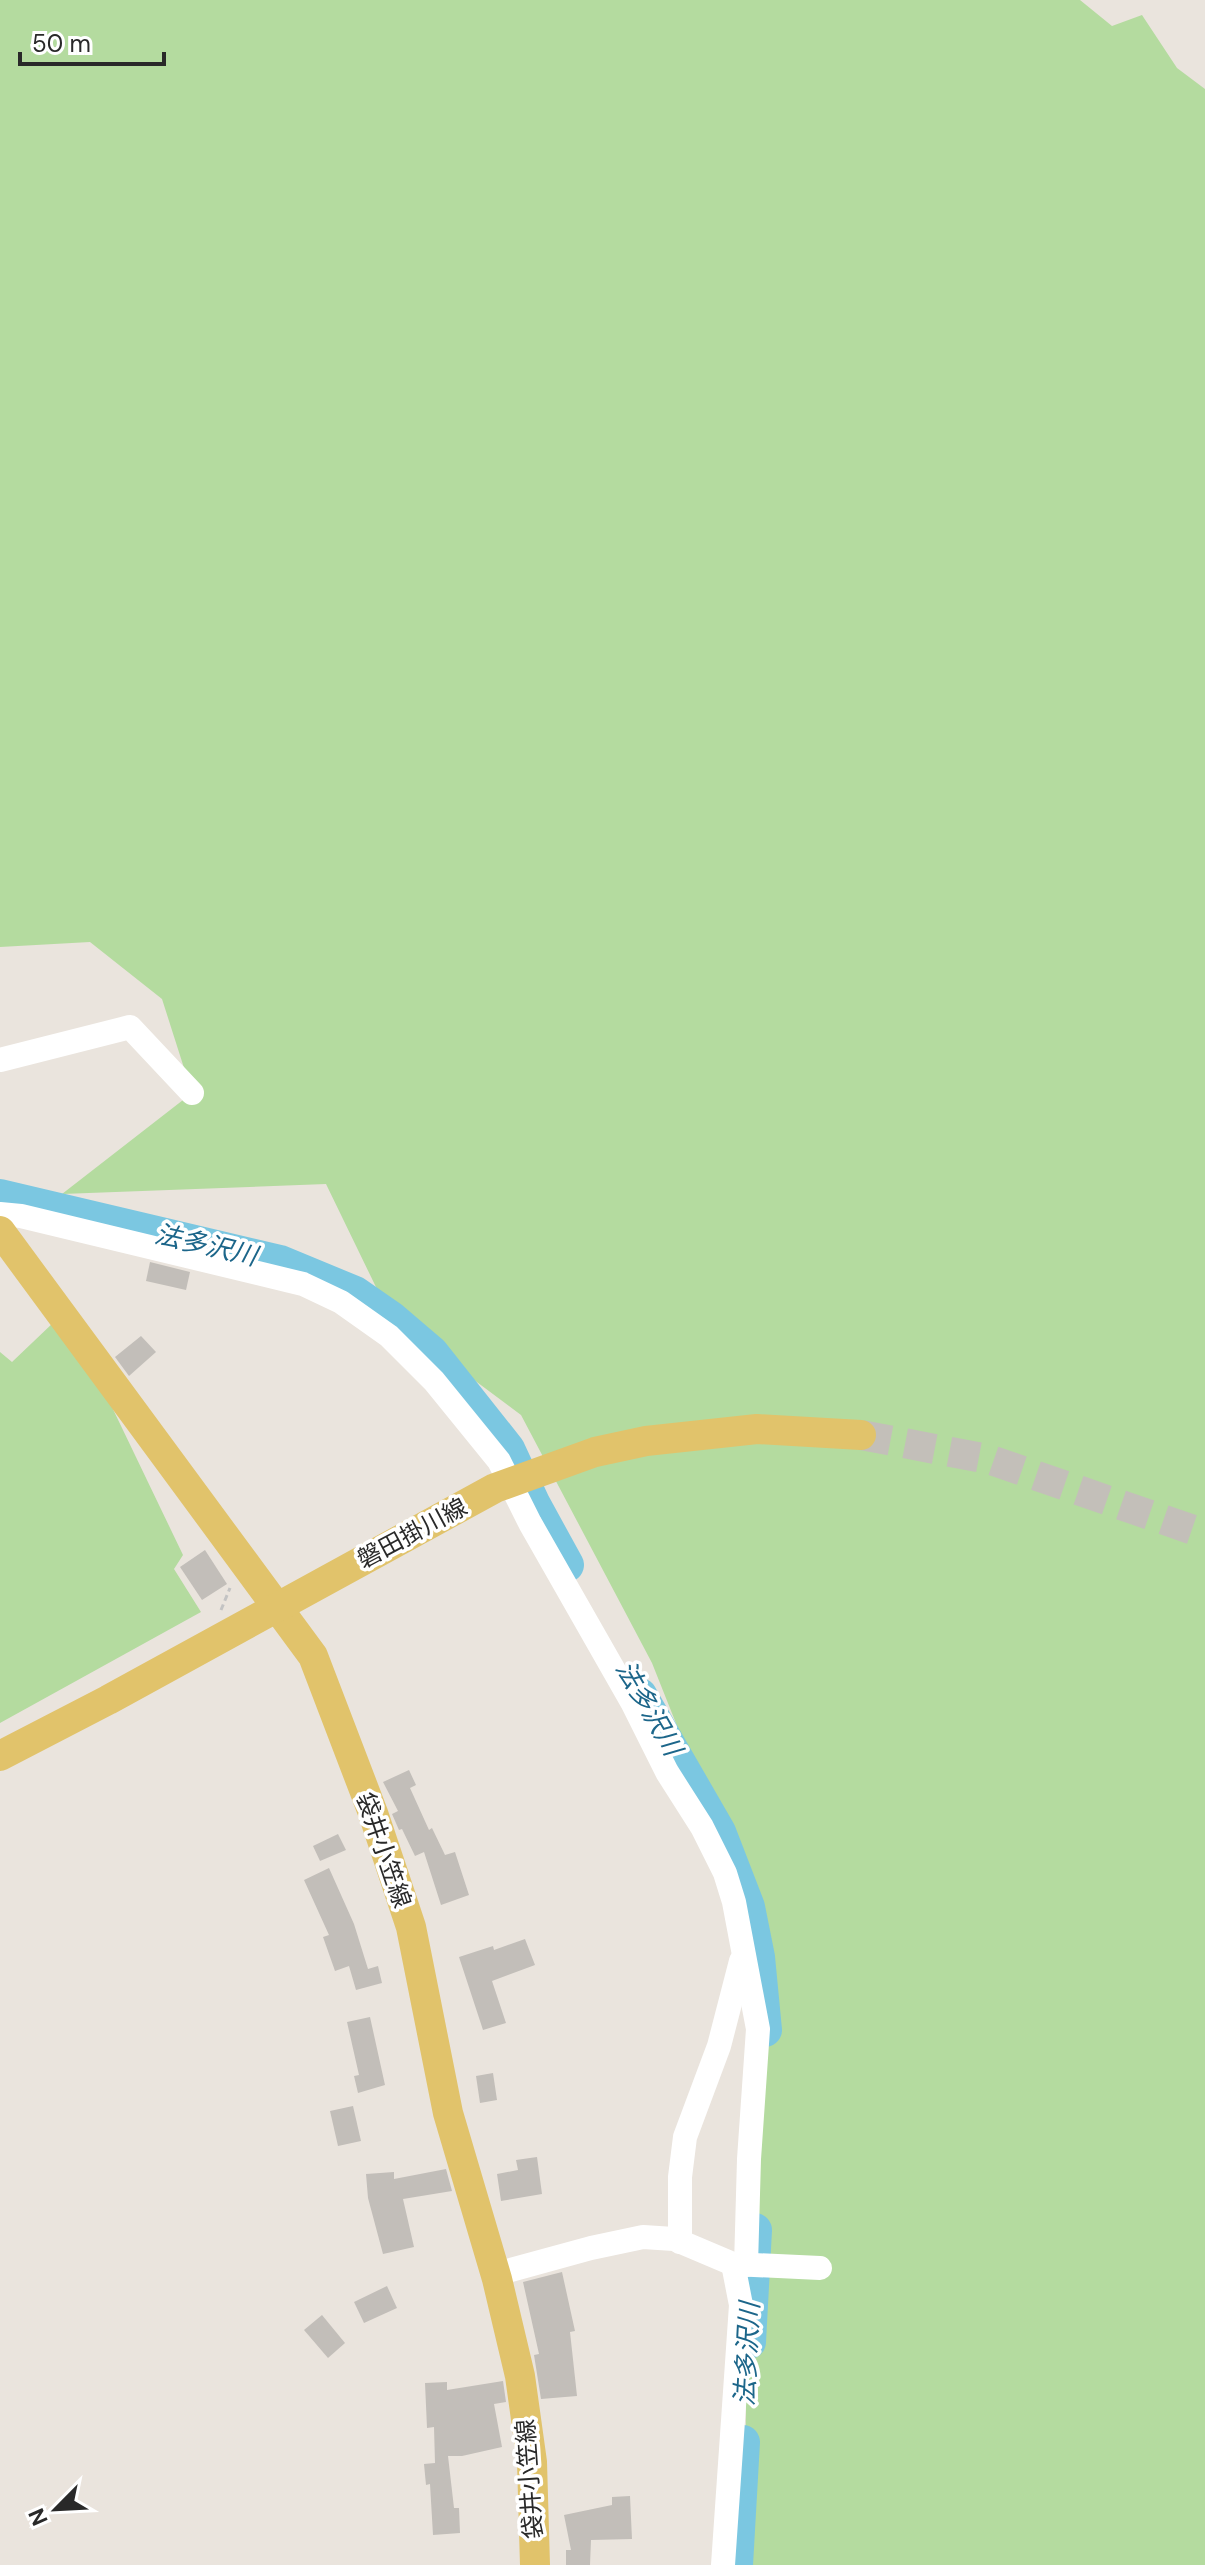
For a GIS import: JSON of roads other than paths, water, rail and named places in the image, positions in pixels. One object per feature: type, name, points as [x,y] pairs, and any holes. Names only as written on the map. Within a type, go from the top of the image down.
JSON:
[{"type":"main road","name":"袋井小笠線","points":[[0,1231],[313,1656],[373,1813],[411,1927],[448,2113],[496,2274],[520,2376],[532,2462],[535,2565]]},
{"type":"main road","name":"磐田掛川線","points":[[0,1756],[495,1488],[595,1452],[646,1441],[757,1429],[861,1435]]},
{"type":"street","points":[[0,1060],[130,1027],[192,1093]]},
{"type":"street","points":[[0,1214],[21,1216],[303,1284],[341,1302],[389,1336],[434,1381],[499,1461],[530,1523],[632,1702],[667,1772],[702,1827],[725,1873],[734,1902],[758,2029],[739,2265],[741,2305],[723,2565]]},
{"type":"street","points":[[680,2242],[680,2177],[685,2137],[716,2055],[742,1956]]},
{"type":"street","points":[[716,2055],[757,2040]]},
{"type":"street","points":[[496,2274],[643,2237],[680,2242],[739,2265],[820,2268]]},
{"type":"waterway","name":"法多沢川","points":[[0,1196],[280,1262],[355,1293],[391,1318],[432,1353],[508,1449],[567,1565]]},
{"type":"waterway","name":"法多沢川","points":[[640,1695],[719,1832],[748,1907],[758,1957],[765,2030]]},
{"type":"waterway","name":"法多沢川","points":[[749,2342],[755,2230]]},
{"type":"waterway","name":"法多沢川","points":[[736,2565],[743,2442]]},
{"type":"tunnel","points":[[861,1435],[988,1459],[1205,1534]]}]
